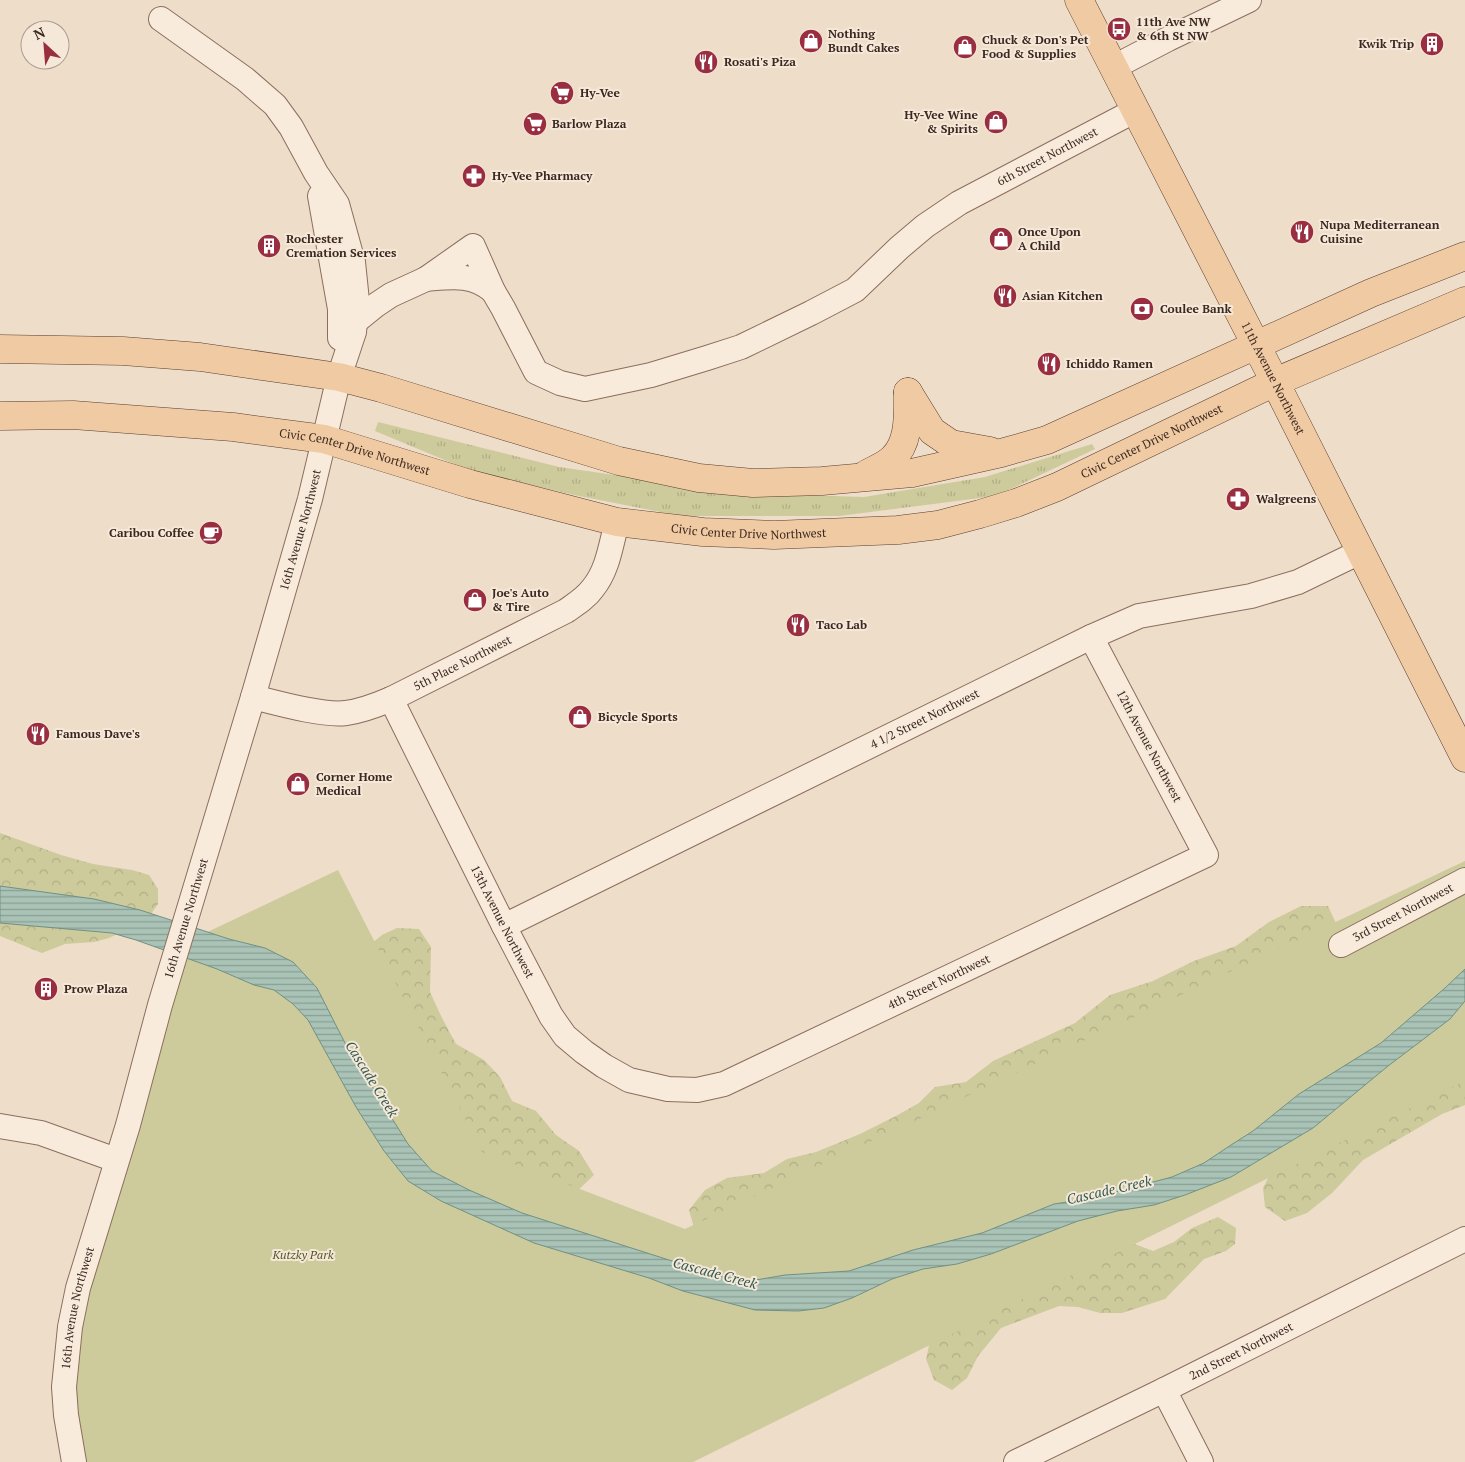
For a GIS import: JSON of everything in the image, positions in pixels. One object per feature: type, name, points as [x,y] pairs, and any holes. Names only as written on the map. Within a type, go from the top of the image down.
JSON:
[{"type":"main road","name":"11th Avenue Northwest","points":[[1079,0],[1465,758]]},
{"type":"main road","points":[[0,348],[132,351],[200,357],[339,377],[381,388],[619,461],[699,478],[753,483],[786,483],[912,473],[1001,453],[1048,440],[1371,293],[1465,256]]},
{"type":"main road","name":"Civic Center Drive Northwest","points":[[0,416],[73,415],[233,427],[324,439],[470,484],[617,522],[703,532],[774,535],[860,533],[938,524],[1016,504],[1057,487],[1275,382],[1465,301]]},
{"type":"main road","points":[[859,478],[892,460],[902,448],[906,432],[908,392],[932,432],[951,444],[1001,453]]},
{"type":"street","points":[[1114,67],[1249,0]]},
{"type":"street","name":"16th Avenue Northwest","points":[[74,1462],[66,1415],[64,1387],[70,1327],[78,1288],[310,499],[339,377],[354,332],[357,301],[353,262],[337,204],[316,173],[291,127],[274,105],[233,70],[161,19]]},
{"type":"street","name":"6th Street Northwest","points":[[426,279],[473,246],[493,291],[536,372],[560,383],[585,389],[651,375],[741,346],[855,290],[925,226],[959,203],[1136,110]]},
{"type":"street","name":"16th Avenue Northwest","points":[[316,173],[340,309],[339,377]]},
{"type":"street","points":[[355,322],[392,295],[426,279],[460,277],[475,279],[493,291]]},
{"type":"street","name":"5th Place Northwest","points":[[253,697],[332,714],[372,707],[391,699],[566,611],[584,598],[594,588],[602,575],[617,522]]},
{"type":"street","name":"4 1/2 Street Northwest","points":[[504,926],[1091,637],[1139,616],[1251,596],[1298,582],[1360,552]]},
{"type":"street","name":"12th Avenue Northwest","points":[[1091,637],[1206,855]]},
{"type":"street","name":"13th Avenue Northwest","points":[[391,699],[504,926],[552,1016],[565,1036],[604,1066],[629,1080],[668,1089]]},
{"type":"street","name":"4th Street Northwest","points":[[668,1089],[697,1090],[724,1084],[1206,855]]},
{"type":"street","name":"3rd Street Northwest","points":[[1341,945],[1465,880]]},
{"type":"street","points":[[0,1126],[41,1133],[116,1160]]},
{"type":"street","name":"2nd Street Northwest","points":[[1016,1462],[1465,1239]]},
{"type":"street","points":[[1164,1390],[1201,1462]]},
{"type":"green space","points":[[378,422],[559,467],[740,493],[864,497],[985,477],[1092,444],[1095,449],[996,496],[839,516],[681,516],[574,495],[471,471],[375,431]]},
{"type":"green space","points":[[0,833],[61,855],[93,864],[132,870],[149,875],[158,889],[158,904],[146,921],[109,938],[94,942],[65,944],[42,953],[0,936]]},
{"type":"green space","name":"Kutzky Park","points":[[1465,861],[1465,1081],[693,1462],[74,1462],[64,1387],[178,946],[338,870],[482,1152],[685,1229]]},
{"type":"green space","points":[[1301,906],[1328,906],[1340,932],[695,1231],[689,1210],[705,1190],[727,1178],[764,1173],[787,1159],[816,1152],[860,1134],[919,1103],[935,1087],[966,1082],[993,1061],[1075,1023],[1110,995],[1153,981],[1194,961],[1236,946],[1269,922]]},
{"type":"green space","points":[[397,928],[419,929],[431,947],[430,992],[456,1044],[484,1060],[500,1077],[512,1101],[536,1111],[556,1135],[579,1151],[594,1175],[576,1192],[491,1178],[355,957],[382,935]]},
{"type":"green space","points":[[1465,1048],[1465,1105],[1442,1114],[1363,1160],[1332,1193],[1307,1213],[1285,1221],[1265,1207],[1263,1188],[1278,1159]]},
{"type":"green space","points":[[1218,1217],[1236,1228],[1235,1244],[1226,1251],[1204,1259],[1165,1299],[1122,1313],[1100,1313],[1078,1307],[1059,1306],[1001,1328],[978,1356],[967,1378],[952,1390],[934,1380],[926,1359],[933,1328],[1119,1238],[1153,1251],[1174,1242],[1192,1228]]},
{"type":"shaded area","points":[[0,886],[94,899],[140,910],[229,939],[265,948],[293,962],[317,988],[345,1043],[408,1144],[432,1171],[469,1190],[522,1213],[719,1276],[750,1281],[785,1275],[849,1271],[913,1250],[982,1233],[1054,1204],[1093,1198],[1172,1177],[1204,1163],[1253,1131],[1299,1094],[1381,1043],[1465,969],[1465,1001],[1450,1019],[1388,1066],[1313,1128],[1231,1177],[1154,1205],[1117,1211],[1078,1221],[991,1254],[957,1264],[923,1269],[892,1279],[852,1298],[824,1308],[798,1311],[755,1310],[683,1291],[649,1278],[534,1243],[441,1201],[408,1181],[384,1151],[356,1107],[308,1020],[293,1004],[274,990],[254,985],[217,969],[112,933],[0,923]]},
{"type":"place","name":"11th Ave NW & 6th St NW","points":[[1119,29]]},
{"type":"place","name":"Nothing Bundt Cakes","points":[[811,41]]},
{"type":"place","name":"Kwik Trip","points":[[1432,44]]},
{"type":"place","name":"Chuck & Don's Pet Food & Supplies","points":[[965,47]]},
{"type":"place","name":"Rosati's Piza","points":[[706,62]]},
{"type":"place","name":"Hy-Vee","points":[[562,93]]},
{"type":"place","name":"Hy-Vee Wine & Spirits","points":[[996,122]]},
{"type":"place","name":"Barlow Plaza","points":[[535,124]]},
{"type":"place","name":"Hy-Vee Pharmacy","points":[[474,176]]},
{"type":"place","name":"Nupa Mediterranean Cuisine","points":[[1302,232]]},
{"type":"place","name":"Once Upon A Child","points":[[1001,239]]},
{"type":"place","name":"Rochester Cremation Services","points":[[269,246]]},
{"type":"place","name":"Asian Kitchen","points":[[1005,296]]},
{"type":"place","name":"Coulee Bank","points":[[1142,309]]},
{"type":"place","name":"Ichiddo Ramen","points":[[1049,364]]},
{"type":"place","name":"Walgreens","points":[[1238,499]]},
{"type":"place","name":"Caribou Coffee","points":[[211,533]]},
{"type":"place","name":"Joe's Auto & Tire","points":[[475,600]]},
{"type":"place","name":"Taco Lab","points":[[798,625]]},
{"type":"place","name":"Bicycle Sports","points":[[580,717]]},
{"type":"place","name":"Famous Dave's","points":[[38,734]]},
{"type":"place","name":"Corner Home Medical","points":[[298,784]]},
{"type":"place","name":"Prow Plaza","points":[[46,989]]},
{"type":"water label","name":"Cascade Creek","points":[[372,1079]]},
{"type":"water label","name":"Cascade Creek","points":[[1109,1190]]},
{"type":"water label","name":"Cascade Creek","points":[[715,1273]]}]
